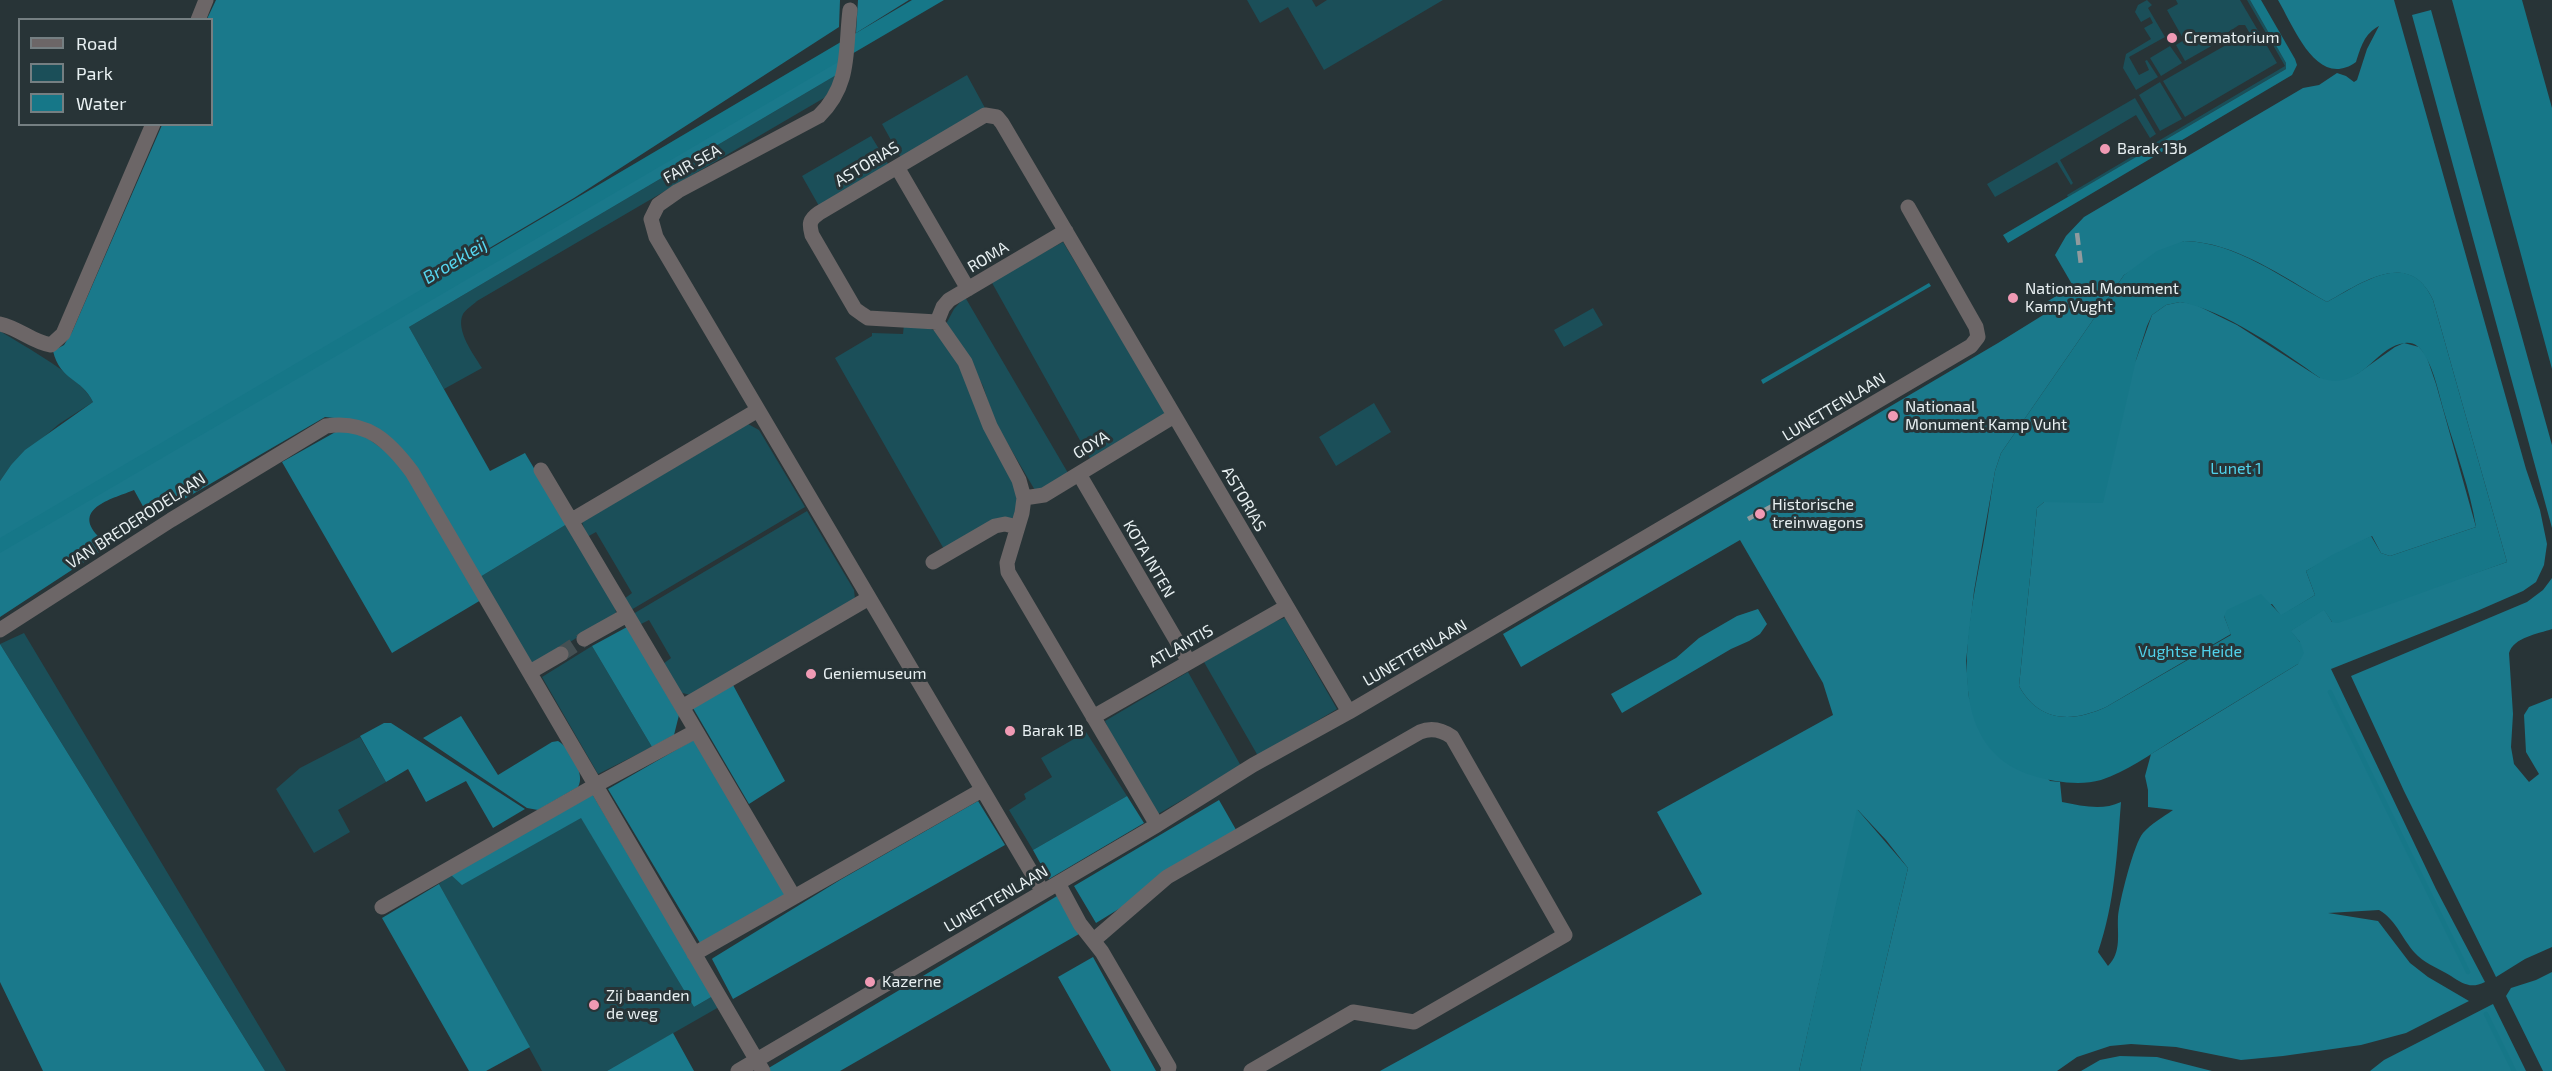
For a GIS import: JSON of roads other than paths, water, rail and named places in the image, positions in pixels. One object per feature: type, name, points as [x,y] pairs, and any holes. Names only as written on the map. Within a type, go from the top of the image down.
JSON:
[{"type":"street","points":[[199,18],[206,0]]},
{"type":"street","name":"FAIR SEA","points":[[758,410],[656,237],[651,219],[658,205],[678,191],[819,116],[837,95],[842,84],[850,10]]},
{"type":"street","name":"ASTORIAS","points":[[937,322],[868,318],[855,309],[812,235],[809,224],[812,218],[819,213],[985,115],[997,117],[1349,712]]},
{"type":"street","points":[[0,324],[10,326],[38,343],[51,345],[63,334],[152,126]]},
{"type":"street","points":[[897,167],[968,289]]},
{"type":"street","name":"LUNETTENLAAN","points":[[738,1071],[760,1066],[1253,765],[1349,712],[1971,346],[1978,338],[1976,327],[1908,207]]},
{"type":"street","name":"ROMA","points":[[937,322],[943,307],[949,300],[1066,231]]},
{"type":"street","points":[[937,322],[965,362],[990,426],[1019,480],[1024,498],[1007,563],[1008,572],[1157,825]]},
{"type":"street","points":[[572,520],[758,410],[1043,892]]},
{"type":"street","name":"GOYA","points":[[1024,498],[1044,495],[1174,416]]},
{"type":"street","name":"VAN BREDERODELAAN","points":[[0,630],[293,444],[326,426],[339,424],[357,427],[384,439],[412,472],[760,1066]]},
{"type":"street","points":[[541,470],[794,897]]},
{"type":"street","name":"KOTA INTEN","points":[[1079,474],[1189,662]]},
{"type":"street","points":[[933,562],[995,526],[1005,524],[1017,527]]},
{"type":"street","points":[[682,707],[869,598]]},
{"type":"street","name":"ATLANTIS","points":[[1093,717],[1286,607]]},
{"type":"street","points":[[584,639],[627,615]]},
{"type":"street","points":[[530,672],[561,654]]},
{"type":"street","points":[[1094,940],[1167,877],[1420,732],[1428,729],[1438,730],[1452,738],[1565,935],[1414,1022],[1353,1012],[1251,1071]]},
{"type":"street","points":[[382,907],[696,731]]},
{"type":"street","points":[[694,954],[982,790]]},
{"type":"street","points":[[1058,883],[1080,924],[1094,940],[1174,1070]]},
{"type":"water","points":[[912,0],[944,0],[0,553],[0,538]]},
{"type":"water","points":[[2250,0],[2261,0],[2295,59],[2297,65],[2292,75],[2008,243],[2003,235],[2286,69],[2286,63]]},
{"type":"water","points":[[2452,0],[2522,0],[2552,108],[2552,369]]},
{"type":"water","points":[[2184,241],[2222,248],[2258,263],[2327,302],[2369,279],[2384,274],[2411,275],[2423,284],[2433,300],[2507,562],[2338,623],[2332,622],[2324,610],[2291,631],[2300,642],[2304,653],[2298,664],[2120,772],[2101,780],[2085,783],[2050,780],[2034,776],[2004,762],[1984,740],[1972,714],[1967,683],[1967,650],[1995,471],[2001,453],[2124,275],[2157,251]],"holes":[[[2180,302],[2197,306],[2253,333],[2320,378],[2335,381],[2357,374],[2394,346],[2408,343],[2419,347],[2434,376],[2476,527],[2390,556],[2381,553],[2371,536],[2306,571],[2315,595],[2281,615],[2261,594],[2227,610],[2224,616],[2231,635],[2106,707],[2081,716],[2057,716],[2046,713],[2036,707],[2019,686],[2037,508],[2044,502],[2103,503],[2136,360],[2152,315],[2166,305]]]},
{"type":"water","points":[[1929,283],[1931,286],[1763,384],[1761,380]]},
{"type":"water","points":[[1857,809],[1908,868],[1860,1071],[1799,1071]]},
{"type":"waterway","points":[[2330,692],[2468,972]]},
{"type":"waterway","points":[[2486,1014],[2514,1071]]},
{"type":"tunnel","points":[[561,654],[584,639]]},
{"type":"railway","points":[[2077,233],[2081,265]]},
{"type":"railway","points":[[1748,519],[1774,505]]},
{"type":"place","name":"Crematorium","points":[[2172,38]]},
{"type":"place","name":"Barak 13b","points":[[2105,149]]},
{"type":"place","name":"Nationaal Monument Kamp Vught","points":[[2013,298]]},
{"type":"place","name":"Nationaal Monument Kamp Vuht","points":[[1893,416]]},
{"type":"place","name":"Historische treinwagons","points":[[1760,514]]},
{"type":"place","name":"Geniemuseum","points":[[811,674]]},
{"type":"place","name":"Barak 1B","points":[[1010,731]]},
{"type":"place","name":"Kazerne","points":[[870,982]]},
{"type":"place","name":"Zij baanden de weg","points":[[594,1005]]},
{"type":"water label","name":"Broekleij","points":[[455,261]]},
{"type":"park label","name":"Lunet 1","points":[[2236,469]]},
{"type":"park label","name":"Vughtse Heide","points":[[2190,652]]}]
